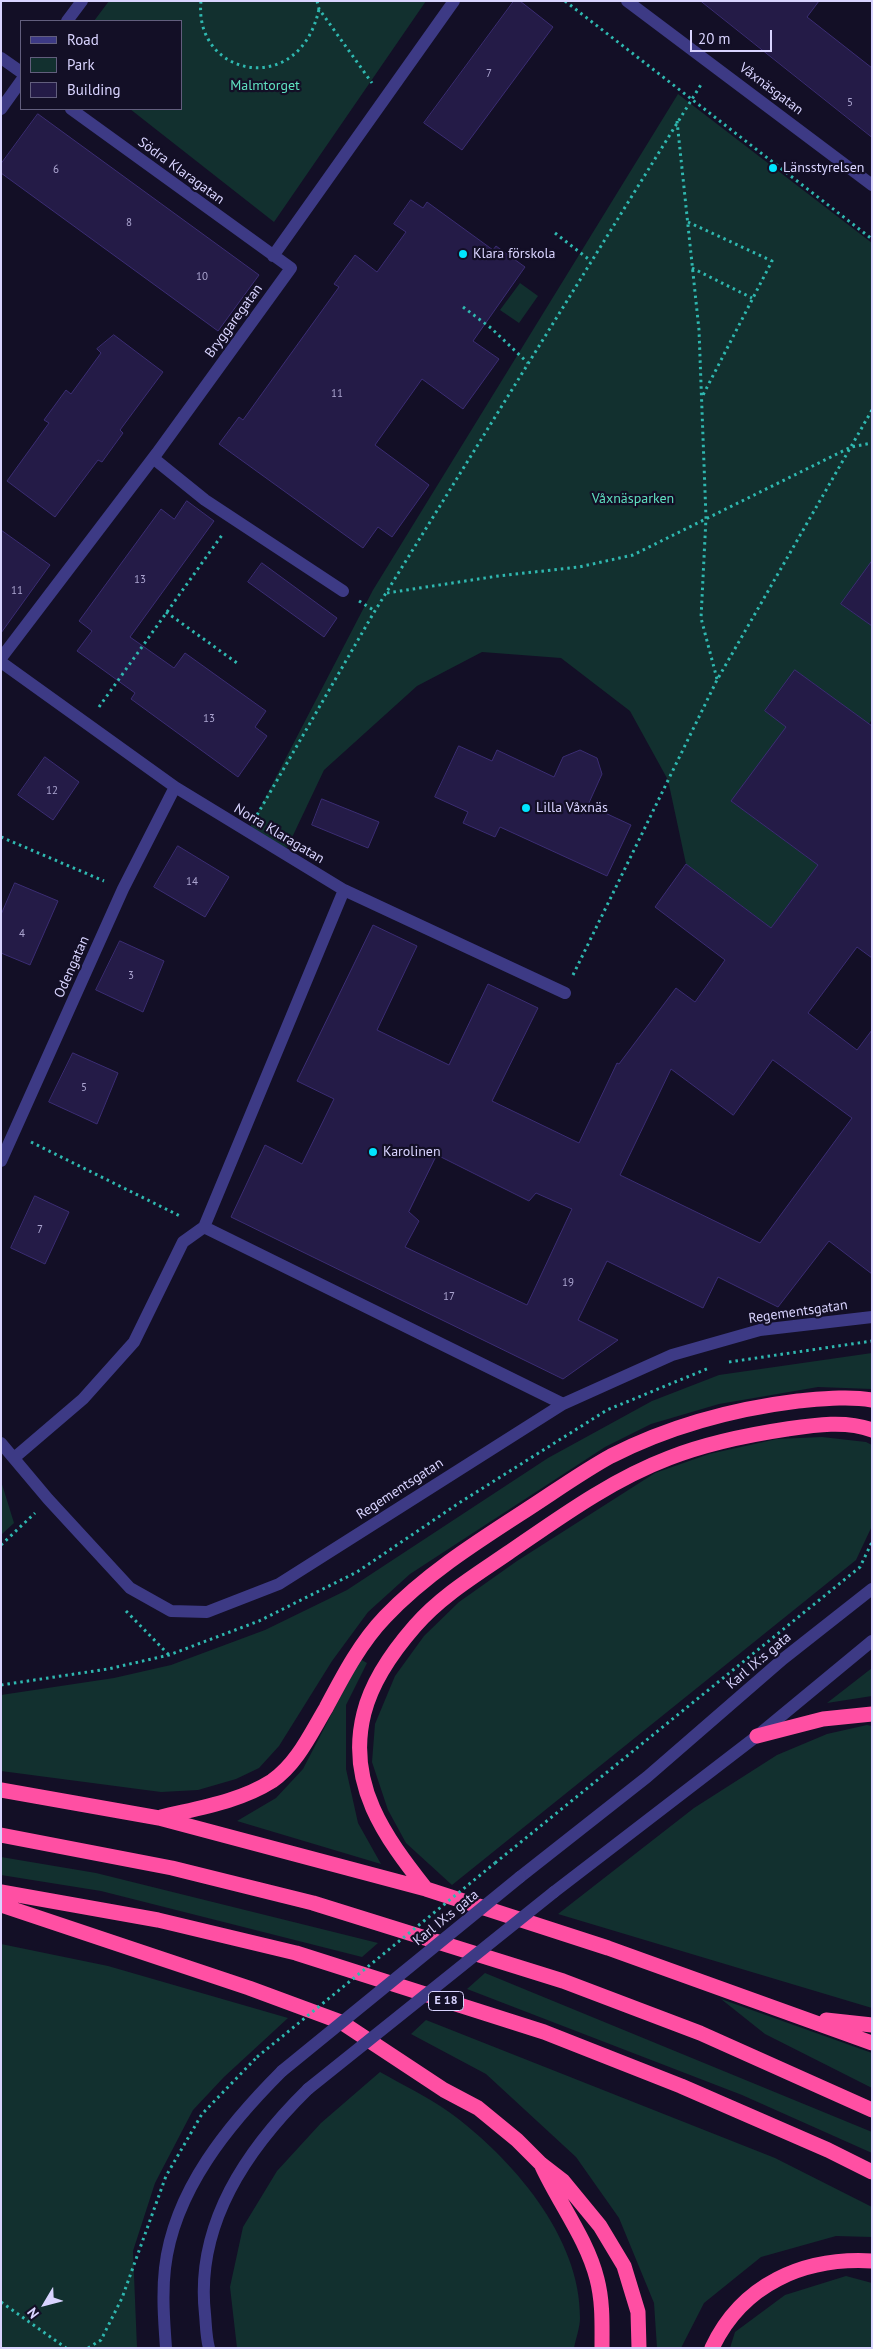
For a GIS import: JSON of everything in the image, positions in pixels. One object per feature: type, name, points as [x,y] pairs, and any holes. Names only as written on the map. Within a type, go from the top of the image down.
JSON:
[{"type":"highway","points":[[159,1818],[234,1799],[274,1780],[293,1762],[307,1742],[364,1642],[407,1594],[430,1575],[502,1526],[611,1456],[678,1427],[720,1414],[768,1405],[817,1399],[859,1398],[872,1400]]},
{"type":"highway","points":[[426,1889],[396,1851],[380,1825],[373,1811],[360,1766],[364,1713],[374,1688],[390,1660],[415,1626],[437,1604],[460,1586],[546,1527],[633,1474],[668,1458],[706,1445],[758,1433],[838,1424],[872,1430]]},
{"type":"highway","points":[[757,1736],[823,1719],[872,1714]]},
{"type":"highway","points":[[1,1790],[159,1818],[426,1889],[608,1948],[872,2043]]},
{"type":"highway","points":[[1,1835],[172,1868],[313,1903],[544,1975],[700,2033],[872,2110]]},
{"type":"highway","name":"E 18","points":[[1,1892],[158,1920],[296,1953],[534,2029],[681,2086],[828,2150],[872,2172]]},
{"type":"highway","points":[[1,1906],[249,1988],[342,2022],[444,2090],[478,2108],[517,2140],[541,2164],[563,2180],[600,2226],[624,2266],[638,2312],[639,2348]]},
{"type":"highway","points":[[806,2018],[872,2025]]},
{"type":"highway","points":[[541,2164],[578,2233],[597,2278],[602,2315],[602,2348]]},
{"type":"highway","points":[[712,2348],[720,2330],[737,2310],[762,2289],[786,2274],[831,2262],[848,2260],[872,2261]]},
{"type":"street","points":[[68,20],[82,1]]},
{"type":"street","points":[[273,256],[454,1]]},
{"type":"street","name":"Våxnäsgatan","points":[[627,1],[872,184]]},
{"type":"street","points":[[1,58],[20,71]]},
{"type":"street","points":[[1,109],[20,82]]},
{"type":"street","name":"Södra Klaragatan","points":[[72,110],[273,256]]},
{"type":"street","name":"Bryggaregatan","points":[[1,658],[153,458],[291,268],[273,256]]},
{"type":"street","points":[[153,458],[205,500],[344,591]]},
{"type":"street","name":"Norra Klaragatan","points":[[1,662],[175,787],[246,833],[344,890],[565,993]]},
{"type":"street","name":"Odengatan","points":[[1,1161],[123,889],[175,787]]},
{"type":"street","points":[[14,1458],[84,1399],[134,1342],[184,1242],[204,1227],[344,890]]},
{"type":"street","points":[[204,1227],[563,1404]]},
{"type":"street","name":"Regementsgatan","points":[[1,1443],[130,1588],[170,1611],[207,1612],[279,1584],[352,1539],[429,1487],[563,1404],[672,1355],[760,1330],[872,1317]]},
{"type":"street","name":"Karl IX:s gata","points":[[166,2348],[163,2301],[165,2266],[174,2226],[202,2167],[230,2127],[282,2071],[520,1876],[647,1777],[783,1659],[872,1589]]},
{"type":"street","points":[[209,2348],[202,2293],[204,2263],[211,2233],[233,2181],[280,2116],[308,2090],[554,1892],[757,1736],[872,1642]]},
{"type":"path","points":[[201,1],[202,22],[212,44],[229,60],[240,65],[257,68],[274,66],[298,53],[308,41],[316,26],[320,8]]},
{"type":"path","points":[[317,1],[383,99]]},
{"type":"path","points":[[565,1],[872,239]]},
{"type":"path","points":[[246,833],[386,593],[677,120],[714,65]]},
{"type":"path","points":[[677,120],[699,330],[706,518],[701,618],[717,680]]},
{"type":"path","points":[[688,222],[772,260],[702,398]]},
{"type":"path","points":[[555,233],[591,261]]},
{"type":"path","points":[[691,268],[752,298]]},
{"type":"path","points":[[463,307],[491,328],[528,363]]},
{"type":"path","points":[[565,993],[717,680],[872,410]]},
{"type":"path","points":[[386,593],[498,576],[579,567],[633,555],[851,447],[872,443]]},
{"type":"path","points":[[87,723],[234,519]]},
{"type":"path","points":[[166,612],[238,663]]},
{"type":"path","points":[[1,837],[123,889]]},
{"type":"path","points":[[14,1133],[204,1227]]},
{"type":"path","points":[[728,1362],[872,1341]]},
{"type":"path","points":[[1,1685],[108,1669],[169,1656],[258,1621],[357,1572],[459,1502],[607,1410],[710,1367]]},
{"type":"path","points":[[1,1545],[48,1498]]},
{"type":"path","points":[[257,2057],[860,1567],[872,1542]]},
{"type":"path","points":[[1,2302],[66,2348]]},
{"type":"green space","name":"Malmtorget","points":[[109,1],[426,1],[274,222],[131,110],[182,110],[182,20],[95,20]]},
{"type":"green space","name":"Våxnäsparken","points":[[678,94],[872,243],[872,561],[841,604],[872,626],[872,719],[869,724],[795,670],[765,711],[872,789],[763,759],[731,801],[818,865],[771,928],[686,864],[668,780],[630,711],[561,658],[482,652],[417,686],[324,770],[287,848],[247,833],[373,590]]},
{"type":"green space","points":[[520,283],[538,296],[519,323],[500,310]]},
{"type":"green space","points":[[872,1353],[872,1389],[818,1387],[719,1404],[651,1424],[605,1447],[410,1574],[368,1612],[332,1661],[279,1746],[259,1768],[236,1779],[198,1790],[161,1792],[1,1771],[1,1695],[114,1678],[171,1665],[265,1630],[347,1590],[548,1458],[652,1401],[719,1375]]},
{"type":"green space","points":[[822,1437],[866,1442],[872,1445],[872,1526],[856,1560],[452,1885],[406,1843],[388,1810],[372,1762],[375,1724],[395,1676],[424,1636],[459,1602],[517,1561],[655,1473],[709,1454],[777,1439]]},
{"type":"green space","points":[[1,1481],[14,1523],[1,1535]]},
{"type":"green space","points":[[360,1659],[367,1663],[346,1705],[346,1769],[358,1823],[381,1864],[237,1821],[276,1798],[303,1769]]},
{"type":"green space","points":[[872,1668],[872,1696],[827,1703]]},
{"type":"green space","points":[[867,1725],[872,1726],[872,2008],[558,1914],[694,1808],[777,1755],[827,1734]]},
{"type":"green space","points":[[1,1857],[96,1873],[378,1943],[362,1957],[101,1891],[1,1875]]},
{"type":"green space","points":[[1,1944],[108,1966],[288,2018],[224,2077],[193,2110],[155,2183],[133,2251],[137,2348],[1,2348]]},
{"type":"green space","points":[[485,1973],[872,2132],[872,2153],[742,2095],[467,1989]]},
{"type":"green space","points":[[721,1999],[872,2053],[872,2088],[765,2034]]},
{"type":"green space","points":[[426,2020],[775,2158],[872,2207],[872,2237],[836,2236],[761,2257],[704,2303],[681,2348],[657,2348],[654,2303],[619,2218],[576,2157],[486,2074],[411,2034]]},
{"type":"green space","points":[[380,2072],[424,2096],[472,2130],[518,2176],[538,2202],[555,2229],[569,2258],[577,2288],[580,2321],[574,2348],[237,2348],[230,2287],[243,2227],[277,2171],[321,2123]]},
{"type":"green space","points":[[846,2276],[872,2283],[872,2348],[730,2348],[735,2332],[785,2295]]},
{"type":"building","points":[[514,1],[520,1],[553,27],[462,150],[424,123]]},
{"type":"building","points":[[701,1],[819,1],[807,17],[872,68],[872,137]]},
{"type":"building","points":[[38,114],[259,275],[218,331],[1,173],[1,164]]},
{"type":"building","points":[[411,200],[423,208],[427,202],[493,250],[496,246],[525,267],[473,341],[499,359],[463,409],[422,379],[375,445],[429,485],[392,537],[378,527],[363,548],[219,444],[239,417],[243,420],[339,287],[334,284],[355,255],[377,272],[406,232],[394,224]]},
{"type":"building","points":[[114,335],[163,372],[120,430],[123,433],[102,462],[98,460],[55,517],[7,481],[49,423],[44,420],[66,390],[71,394],[101,353],[97,349]]},
{"type":"building","points":[[187,501],[214,521],[130,637],[174,668],[185,653],[266,711],[255,727],[267,736],[238,777],[131,699],[135,693],[77,651],[92,631],[79,621],[161,509],[174,519]]},
{"type":"building","points":[[1,530],[50,565],[1,633]]},
{"type":"building","points":[[872,561],[872,626],[841,604]]},
{"type":"building","points":[[262,563],[337,618],[324,637],[248,582]]},
{"type":"building","name":"Karolinen","points":[[795,670],[872,726],[872,958],[857,947],[808,1013],[857,1050],[872,1030],[872,1274],[829,1241],[778,1307],[718,1277],[703,1308],[607,1261],[578,1320],[618,1340],[563,1379],[231,1217],[265,1145],[302,1164],[334,1099],[297,1081],[373,925],[417,946],[377,1030],[449,1065],[488,984],[538,1008],[492,1101],[579,1143],[617,1063],[619,1064],[676,988],[695,1002],[725,960],[655,907],[686,864],[771,928],[818,865],[731,801],[786,727],[765,711]],"holes":[[[773,1060],[852,1118],[760,1243],[620,1175],[671,1069],[733,1115]],[[437,1155],[529,1201],[536,1193],[572,1209],[527,1305],[405,1247],[419,1221],[409,1212]]]},
{"type":"building","name":"Lilla Våxnäs","points":[[459,746],[492,761],[497,750],[554,777],[563,757],[580,750],[597,758],[602,774],[588,805],[631,825],[607,876],[500,827],[495,837],[463,823],[468,812],[435,797]]},
{"type":"building","points":[[45,757],[79,782],[53,820],[18,795]]},
{"type":"building","points":[[322,799],[379,822],[368,848],[312,825]]},
{"type":"building","points":[[178,846],[229,877],[205,917],[154,887]]},
{"type":"building","points":[[15,883],[58,901],[30,965],[1,953],[1,915]]},
{"type":"building","points":[[120,941],[164,961],[143,1012],[96,990]]},
{"type":"building","points":[[73,1053],[118,1073],[97,1124],[49,1102]]},
{"type":"building","points":[[35,1196],[69,1212],[45,1264],[11,1248]]},
{"type":"place","name":"Länsstyrelsen","points":[[773,168]]},
{"type":"place","name":"Klara förskola","points":[[463,254]]},
{"type":"place","name":"Lilla Våxnäs","points":[[526,808]]},
{"type":"place","name":"Karolinen","points":[[373,1152]]}]
